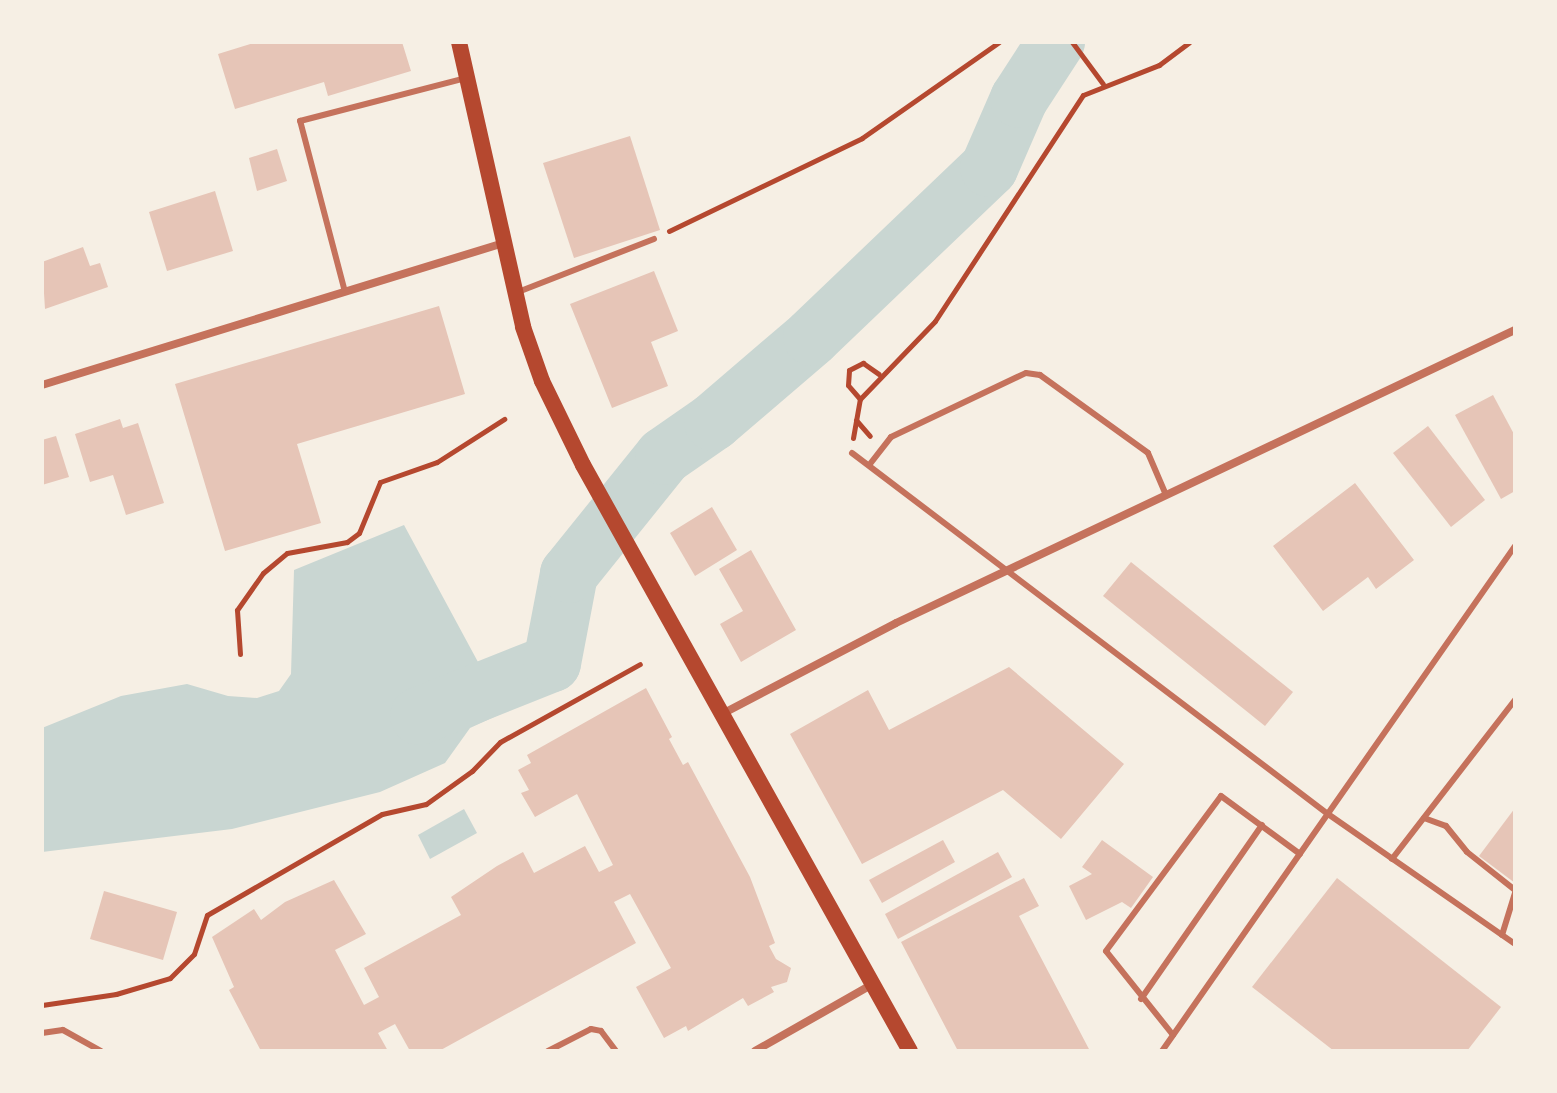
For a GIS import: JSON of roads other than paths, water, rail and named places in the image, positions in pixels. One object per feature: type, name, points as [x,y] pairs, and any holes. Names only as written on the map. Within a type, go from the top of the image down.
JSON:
[{"type":"main road","points":[[459,42],[515,293],[542,381],[583,465],[910,1051]]},
{"type":"street","points":[[42,385],[504,243]]},
{"type":"street","points":[[722,714],[1003,571],[1515,330]]},
{"type":"street","points":[[755,1051],[873,984]]},
{"type":"lane","points":[[345,292],[300,121],[466,77]]},
{"type":"lane","points":[[515,293],[654,239]]},
{"type":"lane","points":[[870,464],[891,437],[1026,373],[1040,375],[1148,453],[1166,495]]},
{"type":"lane","points":[[852,453],[870,464],[1003,571],[1328,814],[1515,944]]},
{"type":"lane","points":[[1162,1051],[1515,546]]},
{"type":"lane","points":[[1392,859],[1515,700]]},
{"type":"lane","points":[[1173,1035],[1141,999],[1106,951],[1221,796],[1300,854]]},
{"type":"lane","points":[[1424,818],[1446,826],[1467,852],[1515,892],[1502,935]]},
{"type":"lane","points":[[1141,999],[1262,825]]},
{"type":"lane","points":[[548,1051],[591,1029],[601,1031],[616,1051]]},
{"type":"lane","points":[[42,1033],[63,1030],[101,1051]]},
{"type":"waterway","points":[[419,716],[552,663],[569,574],[664,456],[713,422],[812,337],[989,168],[1019,99],[1056,42]]}]
